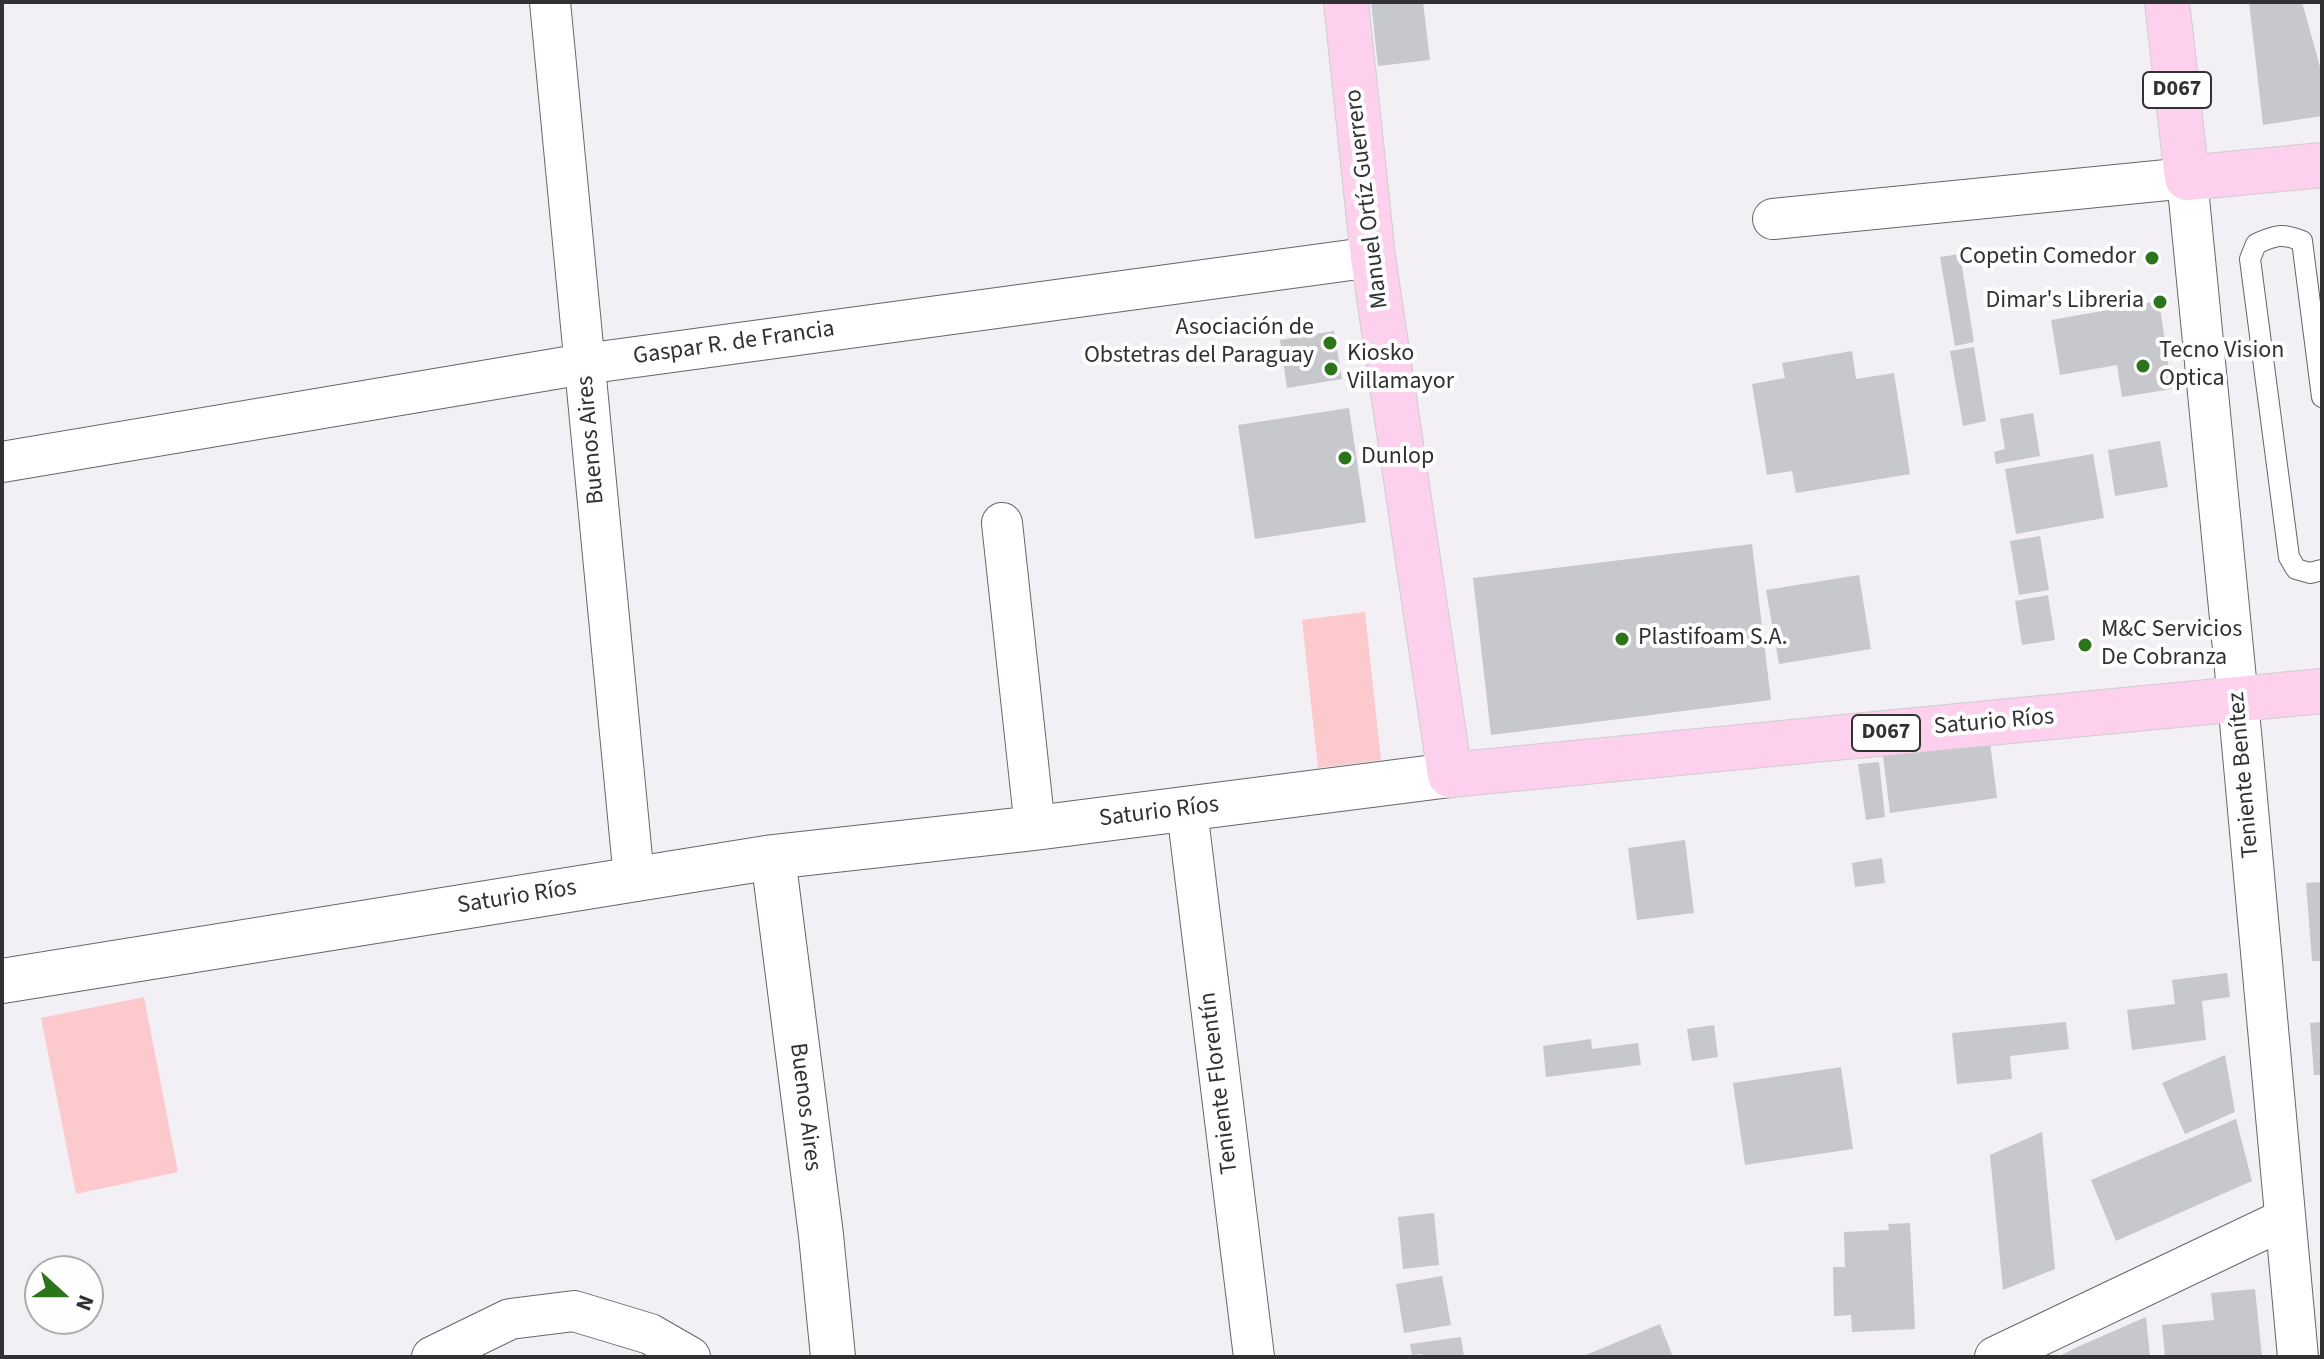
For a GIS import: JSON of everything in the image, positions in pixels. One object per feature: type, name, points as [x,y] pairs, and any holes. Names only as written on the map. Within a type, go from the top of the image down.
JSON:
[{"type":"main road","name":"Manuel Ortíz Guerrero","points":[[1346,2],[1373,257],[1450,775]]},
{"type":"main road","name":"Teniente Benítez","points":[[2167,2],[2187,178]]},
{"type":"main road","points":[[2187,178],[2322,165]]},
{"type":"main road","name":"Saturio Ríos","points":[[1450,775],[2322,691]]},
{"type":"street","name":"Buenos Aires","points":[[550,2],[634,879]]},
{"type":"street","points":[[1773,219],[2187,178]]},
{"type":"street","name":"Teniente Benítez","points":[[2187,178],[2298,1357]]},
{"type":"street","name":"Gaspar R. de Francia","points":[[2,462],[584,364],[1373,257]]},
{"type":"street","points":[[1002,523],[1035,828]]},
{"type":"street","name":"Saturio Ríos","points":[[2,981],[773,857],[1187,810],[1450,775]]},
{"type":"street","name":"Teniente Florentín","points":[[1187,810],[1254,1357]]},
{"type":"street","name":"Buenos Aires","points":[[773,857],[821,1235],[833,1357]]},
{"type":"street","points":[[1995,1357],[2285,1219]]},
{"type":"street","points":[[432,1357],[510,1319],[574,1311],[650,1334],[690,1357]]},
{"type":"lane","points":[[2322,397],[2302,241],[2285,234],[2269,238],[2256,244],[2250,259],[2289,557],[2296,569],[2310,573],[2322,570]]},
{"type":"shaded area","points":[[1365,612],[1381,760],[1318,768],[1302,620]]},
{"type":"shaded area","points":[[144,997],[178,1172],[76,1194],[41,1018]]},
{"type":"building","points":[[1371,2],[1423,2],[1430,60],[1378,66]]},
{"type":"building","points":[[2249,2],[2302,2],[2322,74],[2322,116],[2263,125]]},
{"type":"building","points":[[1960,254],[1974,342],[1955,346],[1940,257]]},
{"type":"building","points":[[2159,301],[2172,389],[2122,397],[2117,365],[2060,375],[2051,320]]},
{"type":"building","points":[[1334,331],[1342,379],[1287,388],[1280,340]]},
{"type":"building","points":[[1974,347],[1986,421],[1963,426],[1950,351]]},
{"type":"building","points":[[1852,351],[1856,379],[1894,373],[1910,474],[1796,493],[1792,471],[1767,475],[1752,384],[1785,378],[1782,363]]},
{"type":"building","points":[[1349,408],[1366,522],[1255,539],[1238,425]]},
{"type":"building","points":[[2033,413],[2040,456],[1996,464],[1994,452],[2005,449],[2000,419]]},
{"type":"building","points":[[2160,441],[2168,487],[2115,496],[2108,450]]},
{"type":"building","points":[[2093,454],[2104,518],[2016,534],[2005,469]]},
{"type":"building","points":[[2040,536],[2049,590],[2019,595],[2010,541]]},
{"type":"building","name":"Plastifoam S.A.","points":[[1752,544],[1771,700],[1491,735],[1473,578]]},
{"type":"building","points":[[1859,575],[1871,649],[1779,664],[1766,590]]},
{"type":"building","points":[[2048,595],[2055,640],[2022,645],[2015,601]]},
{"type":"building","points":[[1990,742],[1997,798],[1890,813],[1883,756]]},
{"type":"building","points":[[1879,762],[1885,817],[1866,820],[1858,764]]},
{"type":"building","points":[[1685,840],[1694,913],[1637,920],[1628,848]]},
{"type":"building","points":[[1882,858],[1885,883],[1855,887],[1852,863]]},
{"type":"building","points":[[2322,882],[2322,961],[2312,961],[2306,883]]},
{"type":"building","points":[[2227,973],[2230,997],[2202,1001],[2206,1040],[2132,1050],[2127,1010],[2175,1004],[2172,980]]},
{"type":"building","points":[[2066,1022],[2069,1049],[2010,1056],[2012,1079],[1957,1084],[1952,1033]]},
{"type":"building","points":[[2322,1022],[2322,1075],[2314,1075],[2310,1023]]},
{"type":"building","points":[[1714,1025],[1718,1057],[1692,1061],[1687,1029]]},
{"type":"building","points":[[1591,1039],[1592,1049],[1638,1043],[1641,1065],[1546,1077],[1543,1046]]},
{"type":"building","points":[[2225,1055],[2235,1112],[2185,1134],[2162,1083]]},
{"type":"building","points":[[1841,1067],[1853,1149],[1745,1165],[1733,1083]]},
{"type":"building","points":[[2236,1119],[2252,1181],[2116,1241],[2091,1180]]},
{"type":"building","points":[[2042,1132],[2055,1269],[2003,1290],[1990,1155]]},
{"type":"building","points":[[1434,1213],[1439,1265],[1403,1269],[1398,1217]]},
{"type":"building","points":[[1910,1223],[1915,1329],[1852,1332],[1851,1315],[1834,1316],[1833,1267],[1845,1267],[1844,1232],[1889,1230],[1888,1224]]},
{"type":"building","points":[[1442,1276],[1451,1325],[1404,1333],[1396,1284]]},
{"type":"building","points":[[2255,1289],[2262,1357],[2165,1357],[2162,1325],[2214,1320],[2211,1293]]},
{"type":"building","points":[[2146,1317],[2150,1357],[2058,1357],[2075,1348]]},
{"type":"building","points":[[1660,1324],[1673,1357],[1581,1357]]},
{"type":"building","points":[[1461,1337],[1464,1357],[1412,1355],[1410,1344]]},
{"type":"place","name":"Copetin Comedor","points":[[2152,258]]},
{"type":"place","name":"Dimar's Libreria","points":[[2160,302]]},
{"type":"place","name":"Asociación de Obstetras del Paraguay","points":[[1330,343]]},
{"type":"place","name":"Tecno Vision Optica","points":[[2143,366]]},
{"type":"place","name":"Kiosko Villamayor","points":[[1331,369]]},
{"type":"place","name":"Dunlop","points":[[1345,458]]},
{"type":"place","name":"Plastifoam S.A.","points":[[1622,639]]},
{"type":"place","name":"M&C Servicios De Cobranza","points":[[2085,645]]}]
